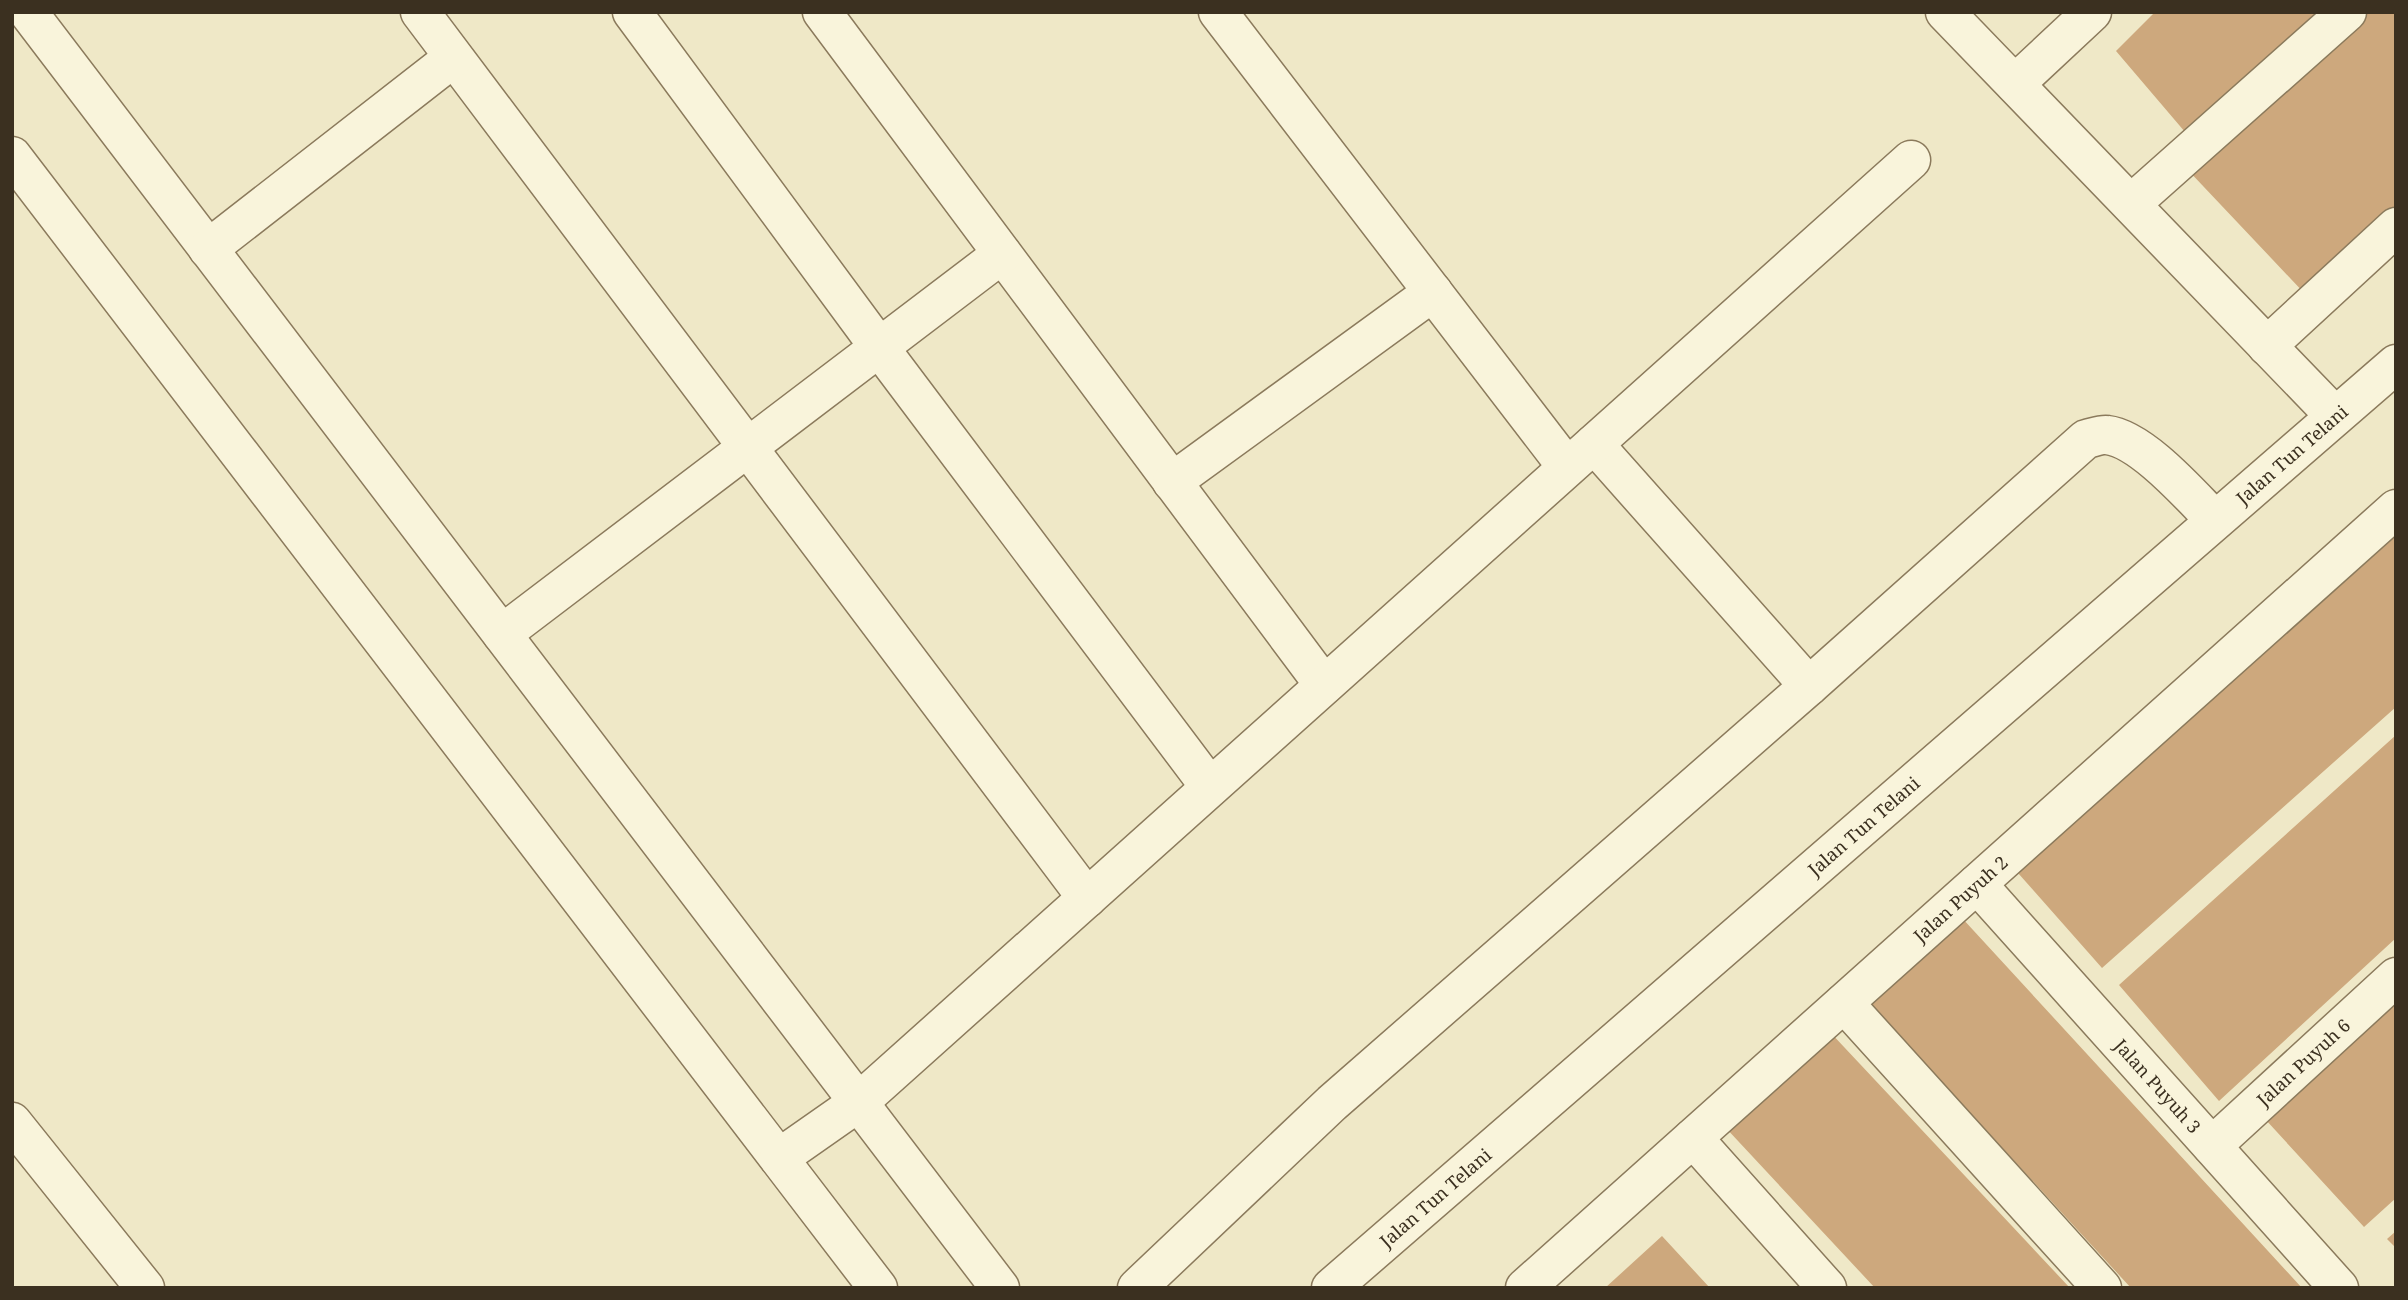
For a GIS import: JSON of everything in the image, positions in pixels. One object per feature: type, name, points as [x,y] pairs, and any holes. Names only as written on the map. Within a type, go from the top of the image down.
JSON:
[{"type":"street","points":[[28,12],[1000,1288]]},
{"type":"street","points":[[632,12],[879,347],[1210,787]]},
{"type":"street","points":[[822,12],[1324,685]]},
{"type":"street","points":[[1218,12],[1433,292],[1581,455],[1810,685]]},
{"type":"street","points":[[1945,12],[2335,416]]},
{"type":"street","points":[[2015,84],[2092,12]]},
{"type":"street","points":[[2131,204],[2347,12]]},
{"type":"street","points":[[421,13],[1087,898]]},
{"type":"street","points":[[208,249],[453,58]]},
{"type":"street","points":[[12,156],[878,1288]]},
{"type":"street","points":[[779,1158],[859,1102],[1911,160]]},
{"type":"street","points":[[2267,346],[2396,227]]},
{"type":"street","points":[[502,634],[1002,254]]},
{"type":"street","points":[[1172,482],[1433,292]]},
{"type":"street","name":"Jalan Tun Telani","points":[[1331,1288],[2396,364]]},
{"type":"street","points":[[1137,1288],[1332,1103],[1810,685],[2086,439],[2107,435],[2129,444],[2155,461],[2215,520]]},
{"type":"street","name":"Jalan Puyuh 2","points":[[1525,1288],[2396,509]]},
{"type":"street","name":"Jalan Puyuh 3","points":[[1976,884],[2339,1288]]},
{"type":"street","name":"Jalan Puyuh 6","points":[[2212,1146],[2396,976]]},
{"type":"street","points":[[1844,1003],[2102,1288]]},
{"type":"street","points":[[12,1122],[145,1288]]},
{"type":"street","points":[[1693,1138],[1827,1288]]},
{"type":"building","points":[[2155,12],[2333,12],[2191,139],[2116,51]]},
{"type":"building","points":[[2359,12],[2396,12],[2396,212],[2307,296],[2186,168]]},
{"type":"building","points":[[2396,536],[2396,707],[2102,968],[2018,873]]},
{"type":"building","points":[[2396,735],[2396,938],[2219,1101],[2119,985]]},
{"type":"building","points":[[1962,918],[2302,1288],[2131,1288],[1869,1003]]},
{"type":"building","points":[[2396,999],[2396,1198],[2364,1227],[2265,1119]]},
{"type":"building","points":[[1814,1015],[2070,1288],[1875,1288],[1711,1112]]},
{"type":"building","points":[[2396,1231],[2396,1248],[2387,1239]]},
{"type":"building","points":[[1662,1236],[1710,1288],[1605,1288]]}]
